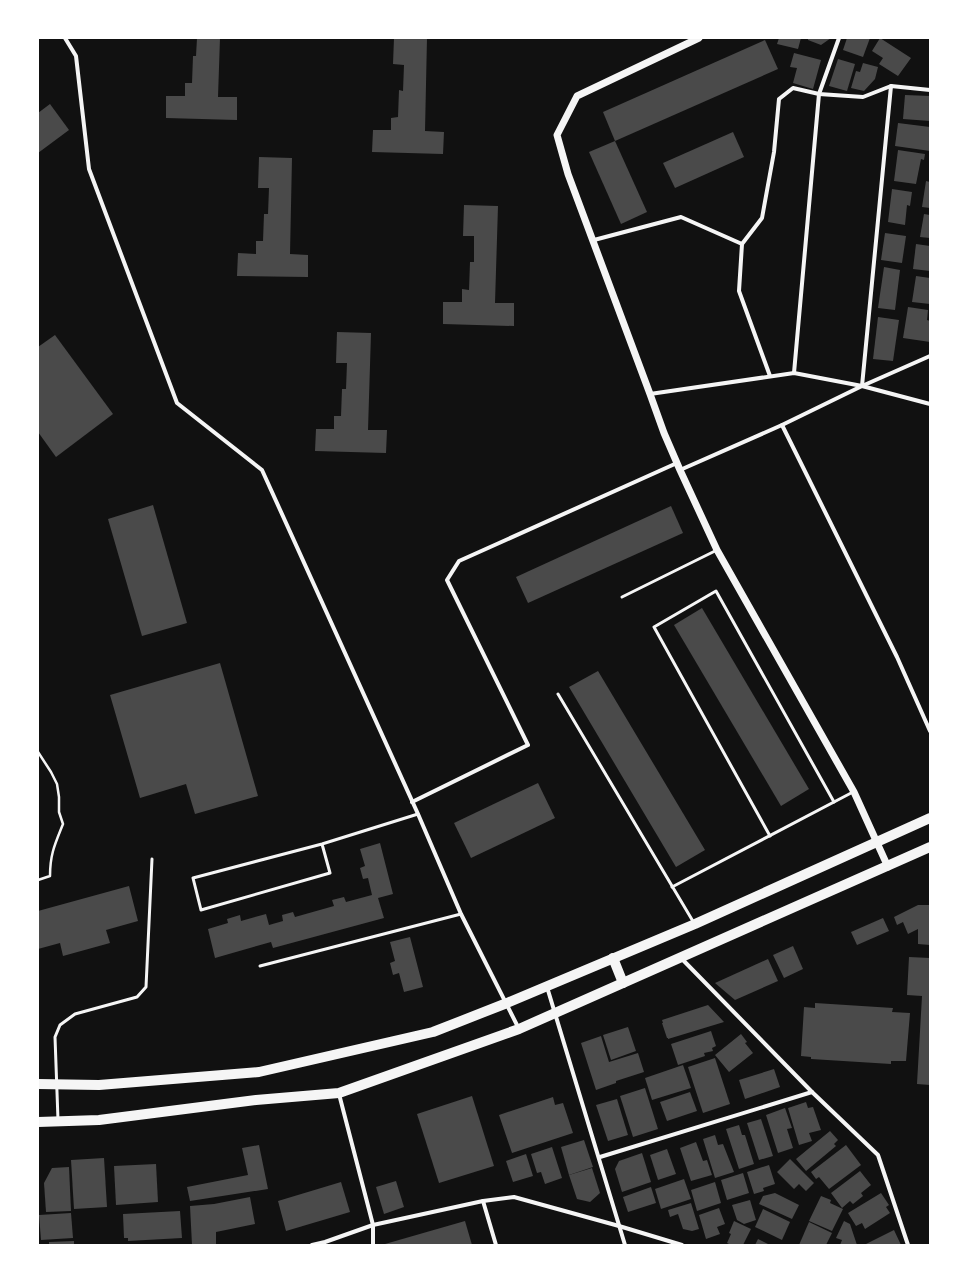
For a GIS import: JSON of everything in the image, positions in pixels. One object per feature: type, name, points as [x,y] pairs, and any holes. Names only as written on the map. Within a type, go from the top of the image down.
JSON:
[{"type":"main road","points":[[38,1084],[99,1085],[260,1072],[433,1032],[695,924],[930,818]]},
{"type":"main road","points":[[38,1122],[99,1120],[256,1100],[339,1093],[519,1029],[888,867],[930,847]]},
{"type":"main road","points":[[613,958],[623,983]]},
{"type":"street","points":[[65,38],[76,56],[89,170],[177,403],[262,470],[418,814],[461,914],[519,1029]]},
{"type":"street","points":[[699,38],[577,96],[557,135],[568,174],[594,240],[664,433],[679,467],[717,550],[854,792],[888,867]]},
{"type":"street","points":[[794,373],[819,94],[839,38]]},
{"type":"street","points":[[862,386],[891,86]]},
{"type":"street","points":[[770,376],[739,291],[742,244],[762,218],[774,152],[779,99],[793,88],[819,94],[863,97],[891,86],[930,90]]},
{"type":"street","points":[[594,240],[681,217],[742,244]]},
{"type":"street","points":[[412,802],[528,744],[447,580],[459,562],[679,467],[782,425],[862,386],[930,356]]},
{"type":"street","points":[[650,394],[794,373],[862,386],[930,404]]},
{"type":"street","points":[[782,425],[897,657],[930,731]]},
{"type":"street","points":[[681,958],[812,1092],[878,1155],[908,1245]]},
{"type":"street","points":[[547,986],[600,1157],[625,1245]]},
{"type":"street","points":[[600,1157],[812,1092]]},
{"type":"street","points":[[339,1093],[373,1225],[373,1245]]},
{"type":"street","points":[[312,1245],[373,1225],[483,1201],[514,1197],[682,1245]]},
{"type":"street","points":[[483,1201],[496,1245]]},
{"type":"lane","points":[[622,598],[717,550]]},
{"type":"lane","points":[[770,836],[654,627],[716,591],[834,802]]},
{"type":"lane","points":[[558,694],[695,924]]},
{"type":"lane","points":[[672,887],[854,792]]},
{"type":"lane","points":[[322,844],[330,873],[201,910],[192,878],[322,844],[418,814]]},
{"type":"lane","points":[[58,1122],[58,1084],[55,1037],[60,1025],[75,1014],[137,997],[146,987],[152,859]]},
{"type":"lane","points":[[260,966],[461,914]]},
{"type":"path","points":[[38,752],[57,784],[59,812],[63,824],[53,847],[50,862],[50,876],[38,880]]},
{"type":"building","points":[[197,38],[220,38],[218,97],[237,97],[237,120],[166,118],[166,96],[185,96],[185,83],[192,83],[193,56],[196,56]]},
{"type":"building","points":[[394,38],[427,38],[425,131],[444,132],[443,154],[372,152],[373,130],[391,130],[391,118],[398,117],[399,90],[403,91],[404,65],[393,64]]},
{"type":"building","points":[[779,38],[801,38],[798,49],[777,44]]},
{"type":"building","points":[[808,38],[831,38],[821,45],[808,40]]},
{"type":"building","points":[[847,38],[870,38],[863,57],[843,50]]},
{"type":"building","points":[[880,38],[911,58],[898,76],[879,64],[883,58],[872,51]]},
{"type":"building","points":[[765,40],[778,69],[615,141],[603,112]]},
{"type":"building","points":[[794,53],[821,60],[813,89],[793,83],[797,68],[790,67]]},
{"type":"building","points":[[838,59],[855,64],[847,91],[829,86]]},
{"type":"building","points":[[863,63],[878,67],[875,79],[864,91],[851,88],[856,71],[860,72]]},
{"type":"building","points":[[905,95],[930,96],[930,121],[903,119]]},
{"type":"building","points":[[50,104],[69,130],[38,153],[38,113]]},
{"type":"building","points":[[898,123],[930,127],[930,151],[895,146]]},
{"type":"building","points":[[733,132],[744,157],[675,188],[663,163]]},
{"type":"building","points":[[615,141],[647,212],[621,224],[589,152]]},
{"type":"building","points":[[898,150],[925,154],[924,160],[921,159],[916,184],[894,181]]},
{"type":"building","points":[[259,157],[292,158],[290,254],[308,255],[308,277],[237,276],[238,253],[256,254],[256,241],[263,241],[264,214],[268,214],[269,188],[258,188]]},
{"type":"building","points":[[926,181],[930,182],[930,208],[922,207]]},
{"type":"building","points":[[892,189],[912,192],[910,206],[907,205],[905,225],[888,222]]},
{"type":"building","points":[[464,205],[498,206],[495,303],[514,303],[514,326],[443,324],[443,302],[462,302],[462,289],[469,290],[470,262],[474,262],[474,236],[463,236]]},
{"type":"building","points":[[924,214],[930,215],[930,238],[920,237]]},
{"type":"building","points":[[885,233],[906,236],[902,263],[881,260]]},
{"type":"building","points":[[916,244],[930,246],[930,271],[913,269]]},
{"type":"building","points":[[884,267],[900,270],[895,310],[878,308]]},
{"type":"building","points":[[916,276],[930,278],[930,304],[912,302]]},
{"type":"building","points":[[908,307],[928,310],[927,320],[930,321],[930,342],[903,338]]},
{"type":"building","points":[[878,317],[899,320],[893,361],[873,359]]},
{"type":"building","points":[[337,332],[371,333],[368,430],[387,430],[386,453],[315,451],[316,429],[334,429],[334,416],[341,416],[342,389],[346,389],[347,363],[336,363]]},
{"type":"building","points":[[55,335],[113,414],[56,457],[38,432],[38,347]]},
{"type":"building","points":[[153,505],[187,623],[142,636],[108,519]]},
{"type":"building","points":[[671,506],[683,533],[528,603],[516,577]]},
{"type":"building","points":[[702,608],[809,789],[781,806],[674,625]]},
{"type":"building","points":[[220,663],[258,796],[195,814],[186,784],[140,798],[110,695]]},
{"type":"building","points":[[598,671],[705,850],[676,867],[569,687]]},
{"type":"building","points":[[538,783],[555,818],[471,858],[454,823]]},
{"type":"building","points":[[380,843],[393,894],[378,898],[384,918],[273,948],[271,942],[215,958],[208,929],[228,923],[227,919],[240,915],[241,921],[266,914],[269,925],[283,921],[282,915],[293,912],[295,917],[334,906],[332,900],[344,897],[346,902],[372,895],[368,878],[363,879],[360,868],[365,866],[360,849]]},
{"type":"building","points":[[129,886],[138,921],[106,930],[110,943],[63,956],[60,943],[38,949],[38,911]]},
{"type":"building","points":[[918,905],[930,905],[930,945],[918,944],[918,929],[908,934],[903,922],[897,925],[894,917]]},
{"type":"building","points":[[883,918],[889,931],[857,945],[851,932]]},
{"type":"building","points":[[410,937],[423,987],[404,992],[399,973],[393,975],[390,963],[395,961],[390,942]]},
{"type":"building","points":[[793,946],[803,969],[784,978],[773,955]]},
{"type":"building","points":[[909,957],[930,958],[930,1085],[917,1084],[922,996],[907,995]]},
{"type":"building","points":[[768,959],[778,981],[735,1000],[715,983]]},
{"type":"building","points":[[815,1003],[893,1008],[892,1012],[910,1013],[906,1061],[891,1061],[891,1064],[811,1059],[811,1057],[801,1056],[804,1007],[815,1008]]},
{"type":"building","points":[[708,1005],[724,1022],[668,1039],[667,1038],[662,1020]]},
{"type":"building","points":[[628,1027],[636,1051],[611,1060],[603,1035]]},
{"type":"building","points":[[711,1031],[716,1046],[712,1048],[713,1051],[704,1053],[705,1056],[678,1065],[671,1044]]},
{"type":"building","points":[[741,1034],[747,1042],[745,1043],[753,1053],[729,1072],[715,1055]]},
{"type":"building","points":[[601,1036],[609,1062],[638,1053],[644,1072],[616,1081],[616,1083],[596,1090],[581,1043]]},
{"type":"building","points":[[715,1058],[730,1104],[703,1113],[688,1067]]},
{"type":"building","points":[[683,1065],[691,1088],[652,1100],[645,1078]]},
{"type":"building","points":[[774,1069],[780,1087],[745,1099],[739,1080]]},
{"type":"building","points":[[645,1088],[658,1129],[633,1137],[620,1096]]},
{"type":"building","points":[[690,1092],[697,1111],[667,1121],[660,1102]]},
{"type":"building","points":[[472,1096],[494,1166],[439,1183],[417,1114]]},
{"type":"building","points":[[553,1097],[555,1105],[563,1103],[573,1133],[512,1153],[499,1115]]},
{"type":"building","points":[[617,1099],[628,1135],[608,1141],[596,1105]]},
{"type":"building","points":[[806,1102],[808,1108],[813,1107],[821,1130],[809,1133],[812,1141],[799,1145],[788,1108]]},
{"type":"building","points":[[785,1108],[792,1128],[787,1129],[793,1148],[778,1153],[766,1115]]},
{"type":"building","points":[[761,1119],[773,1156],[759,1160],[747,1123]]},
{"type":"building","points":[[739,1125],[742,1135],[745,1135],[754,1164],[739,1169],[726,1129]]},
{"type":"building","points":[[830,1131],[838,1140],[834,1144],[836,1146],[806,1171],[796,1159]]},
{"type":"building","points":[[715,1135],[718,1145],[723,1144],[734,1172],[715,1178],[703,1139]]},
{"type":"building","points":[[584,1140],[593,1167],[569,1175],[561,1147]]},
{"type":"building","points":[[696,1142],[703,1161],[707,1160],[712,1175],[691,1181],[680,1148]]},
{"type":"building","points":[[259,1145],[268,1189],[190,1201],[187,1187],[248,1175],[242,1148]]},
{"type":"building","points":[[846,1145],[861,1165],[829,1189],[819,1177],[816,1179],[811,1172]]},
{"type":"building","points":[[552,1147],[562,1178],[545,1184],[541,1172],[537,1173],[531,1154]]},
{"type":"building","points":[[667,1149],[676,1174],[658,1180],[650,1155]]},
{"type":"building","points":[[642,1153],[651,1182],[622,1192],[615,1169],[619,1161]]},
{"type":"building","points":[[526,1154],[533,1176],[513,1182],[506,1161]]},
{"type":"building","points":[[104,1158],[107,1207],[74,1209],[71,1160]]},
{"type":"building","points":[[790,1159],[814,1183],[806,1191],[799,1184],[794,1189],[777,1172]]},
{"type":"building","points":[[156,1164],[158,1202],[116,1205],[114,1166]]},
{"type":"building","points":[[769,1165],[775,1184],[763,1188],[764,1191],[754,1194],[747,1172]]},
{"type":"building","points":[[69,1167],[71,1211],[46,1212],[44,1183],[52,1168]]},
{"type":"building","points":[[592,1168],[600,1193],[590,1202],[577,1199],[569,1175]]},
{"type":"building","points":[[860,1171],[871,1185],[861,1193],[863,1196],[853,1204],[850,1201],[842,1208],[831,1193]]},
{"type":"building","points":[[743,1173],[749,1193],[727,1200],[721,1180]]},
{"type":"building","points":[[684,1179],[691,1199],[661,1209],[655,1189]]},
{"type":"building","points":[[396,1181],[404,1207],[384,1214],[376,1187]]},
{"type":"building","points":[[341,1182],[350,1212],[286,1231],[278,1201]]},
{"type":"building","points":[[715,1182],[721,1203],[697,1211],[691,1190]]},
{"type":"building","points":[[651,1187],[656,1203],[628,1212],[623,1197]]},
{"type":"building","points":[[775,1193],[799,1205],[792,1219],[759,1204],[763,1196]]},
{"type":"building","points":[[881,1193],[889,1205],[886,1207],[890,1213],[865,1229],[862,1223],[856,1226],[848,1213]]},
{"type":"building","points":[[821,1196],[831,1200],[830,1203],[843,1209],[832,1231],[809,1221]]},
{"type":"building","points":[[250,1197],[255,1224],[216,1232],[216,1245],[192,1245],[190,1206],[214,1204]]},
{"type":"building","points":[[750,1200],[756,1220],[744,1224],[737,1220],[732,1205]]},
{"type":"building","points":[[691,1203],[699,1229],[692,1231],[683,1229],[678,1214],[670,1217],[668,1210]]},
{"type":"building","points":[[719,1208],[725,1224],[717,1227],[720,1234],[706,1239],[699,1215]]},
{"type":"building","points":[[763,1209],[790,1222],[782,1240],[755,1227]]},
{"type":"building","points":[[180,1211],[182,1238],[128,1241],[128,1238],[124,1238],[123,1214]]},
{"type":"building","points":[[71,1213],[73,1238],[41,1240],[39,1215]]},
{"type":"building","points":[[465,1221],[472,1245],[385,1245],[385,1244]]},
{"type":"building","points":[[734,1221],[751,1229],[743,1245],[731,1245],[727,1243]]},
{"type":"building","points":[[844,1221],[850,1224],[857,1245],[840,1245],[842,1240],[836,1238]]},
{"type":"building","points":[[809,1222],[832,1233],[826,1245],[799,1245]]},
{"type":"building","points":[[894,1230],[901,1245],[866,1245],[866,1244]]},
{"type":"building","points":[[758,1239],[770,1245],[755,1245]]},
{"type":"building","points":[[74,1241],[74,1245],[49,1245],[49,1242]]}]
